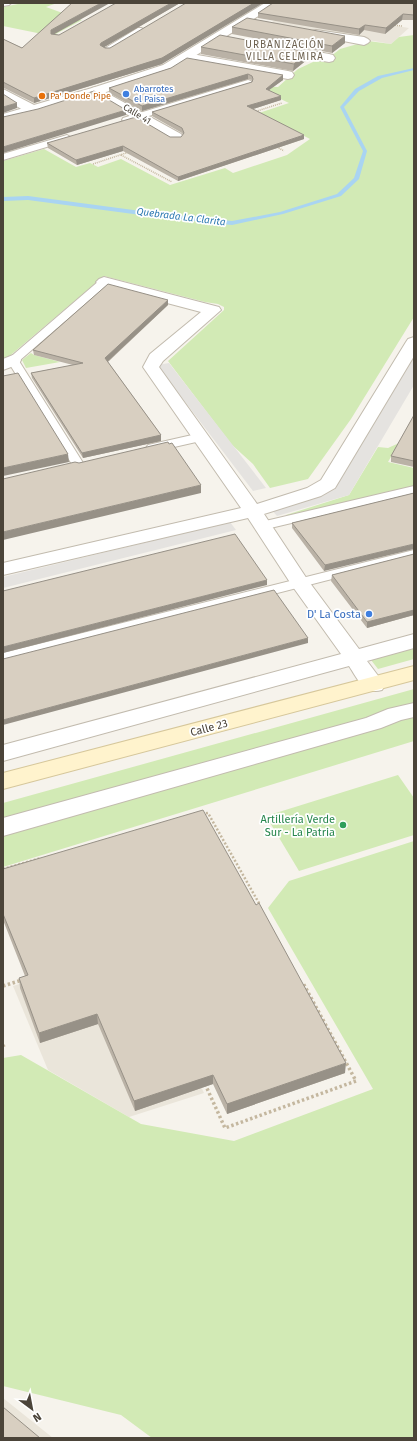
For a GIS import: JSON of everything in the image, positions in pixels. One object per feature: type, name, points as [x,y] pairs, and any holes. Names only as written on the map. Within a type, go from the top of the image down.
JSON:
[{"type":"main road","name":"Calle 23","points":[[3,781],[374,685],[414,673]]},
{"type":"street","points":[[3,118],[96,91],[167,68],[273,3]]},
{"type":"street","points":[[244,20],[259,23]]},
{"type":"street","points":[[304,31],[364,41]]},
{"type":"street","points":[[216,38],[231,40]]},
{"type":"street","points":[[269,47],[330,58]]},
{"type":"street","points":[[186,57],[288,75]]},
{"type":"street","name":"Calle 41","points":[[96,91],[176,137]]},
{"type":"street","points":[[3,93],[33,110]]},
{"type":"street","points":[[104,282],[213,310],[156,358],[151,367],[258,519],[300,583],[374,685]]},
{"type":"street","points":[[3,569],[258,519],[314,492],[328,484],[414,342]]},
{"type":"street","points":[[3,753],[414,641]]},
{"type":"street","points":[[3,827],[373,724],[396,714],[414,710]]},
{"type":"lane","points":[[106,50],[147,26]]},
{"type":"lane","points":[[117,123],[248,83]]},
{"type":"lane","points":[[3,157],[79,134]]},
{"type":"lane","points":[[79,466],[8,362],[104,282]]},
{"type":"lane","points":[[140,451],[201,437]]},
{"type":"lane","points":[[64,469],[94,462]]},
{"type":"lane","points":[[258,519],[414,490]]},
{"type":"lane","points":[[3,658],[414,554]]},
{"type":"path","points":[[387,24],[402,26]]},
{"type":"path","points":[[247,114],[282,103]]},
{"type":"path","points":[[272,144],[284,151]]},
{"type":"path","points":[[94,164],[134,150]]},
{"type":"path","points":[[121,155],[172,182]]},
{"type":"path","points":[[201,815],[208,812],[262,910]]},
{"type":"path","points":[[3,869],[49,856]]},
{"type":"path","points":[[251,906],[258,903]]},
{"type":"path","points":[[202,1078],[225,1128],[356,1081],[300,978]]},
{"type":"path","points":[[3,986],[26,979]]},
{"type":"shaded area","points":[[291,8],[409,28],[391,44],[271,23]]},
{"type":"shaded area","points":[[414,356],[414,385],[349,495],[277,516],[270,508],[335,488]]},
{"type":"shaded area","points":[[169,363],[266,488],[253,491],[157,365]]},
{"type":"shaded area","points":[[230,522],[236,530],[3,588],[3,577]]},
{"type":"shaded area","points":[[137,947],[204,1093],[129,1117],[48,1070],[13,986]]},
{"type":"shaded area","points":[[3,1398],[53,1438],[3,1438]]},
{"type":"green space","points":[[23,3],[57,3],[46,7],[82,20],[52,36],[3,26],[3,7]]},
{"type":"green space","points":[[414,35],[414,317],[351,419],[308,479],[270,488],[253,464],[231,444],[168,361],[224,310],[224,307],[218,304],[104,276],[6,359],[3,359],[3,161],[44,149],[76,167],[90,163],[98,167],[121,159],[170,185],[225,168],[233,173],[287,155],[310,139],[259,113],[289,103],[253,86],[278,87],[298,69],[313,62],[330,57],[340,49],[368,41],[391,44],[399,37]]},
{"type":"green space","points":[[31,353],[60,362],[26,368],[22,360]]},
{"type":"green space","points":[[399,443],[388,462],[414,468],[414,487],[300,515],[286,515],[349,495],[378,447],[388,448]]},
{"type":"green space","points":[[414,648],[414,659],[378,669],[371,660]]},
{"type":"green space","points":[[414,689],[414,741],[3,867],[3,803]]},
{"type":"green space","name":"Artillería Verde Sur - La Patria","points":[[398,775],[414,798],[414,835],[299,871],[266,816]]},
{"type":"green space","points":[[414,841],[414,1438],[152,1438],[121,1415],[3,1386],[3,1058],[21,1055],[141,1124],[234,1141],[373,1089],[268,908],[289,881]]},
{"type":"building","points":[[72,3],[101,3],[51,30],[51,34],[59,35],[116,3],[171,3],[101,43],[100,45],[105,48],[110,48],[186,3],[254,3],[162,58],[34,98],[3,82],[3,39],[22,48]]},
{"type":"building","points":[[273,3],[414,3],[414,15],[403,14],[386,28],[365,25],[359,29],[258,13]]},
{"type":"building","points":[[247,18],[345,36],[332,46],[232,27]]},
{"type":"building","points":[[220,35],[308,52],[294,64],[201,47]]},
{"type":"building","points":[[187,58],[283,75],[266,89],[281,96],[247,106],[304,135],[178,177],[123,146],[76,160],[47,143],[136,117],[170,137],[181,137],[184,133],[182,128],[152,112],[252,82],[252,76],[248,74],[142,106],[109,88],[171,68]]},
{"type":"building","points":[[94,91],[126,110],[3,147],[3,117],[38,109]]},
{"type":"building","points":[[3,94],[17,103],[3,107]]},
{"type":"building","points":[[108,284],[168,300],[105,358],[161,435],[82,453],[31,373],[83,363],[33,350]]},
{"type":"building","points":[[18,373],[68,454],[3,468],[3,376]]},
{"type":"building","points":[[414,415],[414,461],[391,456]]},
{"type":"building","points":[[168,442],[169,444],[172,443],[201,485],[3,532],[3,479]]},
{"type":"building","points":[[414,493],[414,544],[325,565],[292,523]]},
{"type":"building","points":[[235,534],[267,580],[3,647],[3,591]]},
{"type":"building","points":[[414,554],[414,610],[367,622],[332,575]]},
{"type":"building","points":[[274,590],[308,638],[3,720],[3,659]]},
{"type":"building","points":[[203,810],[256,905],[259,903],[346,1063],[227,1104],[213,1075],[134,1101],[97,1014],[39,1033],[19,978],[28,975],[3,914],[3,869]]},
{"type":"building","points":[[3,1407],[40,1438],[3,1438]]},
{"type":"waterway","name":"Quebrada La Clarita","points":[[3,199],[28,198],[156,215],[232,223],[281,213],[339,195],[356,179],[365,151],[342,107],[357,90],[380,77],[414,69]]},
{"type":"place","name":"Abarrotes el Paisa","points":[[126,94]]},
{"type":"place","name":"Pa' Donde Pipe","points":[[42,96]]},
{"type":"place","name":"D' La Costa","points":[[369,614]]},
{"type":"place","name":"Artillería Verde Sur - La Patria","points":[[343,825]]},
{"type":"district","name":"URBANIZACIÓN VILLA CELMIRA","points":[[285,50]]}]
